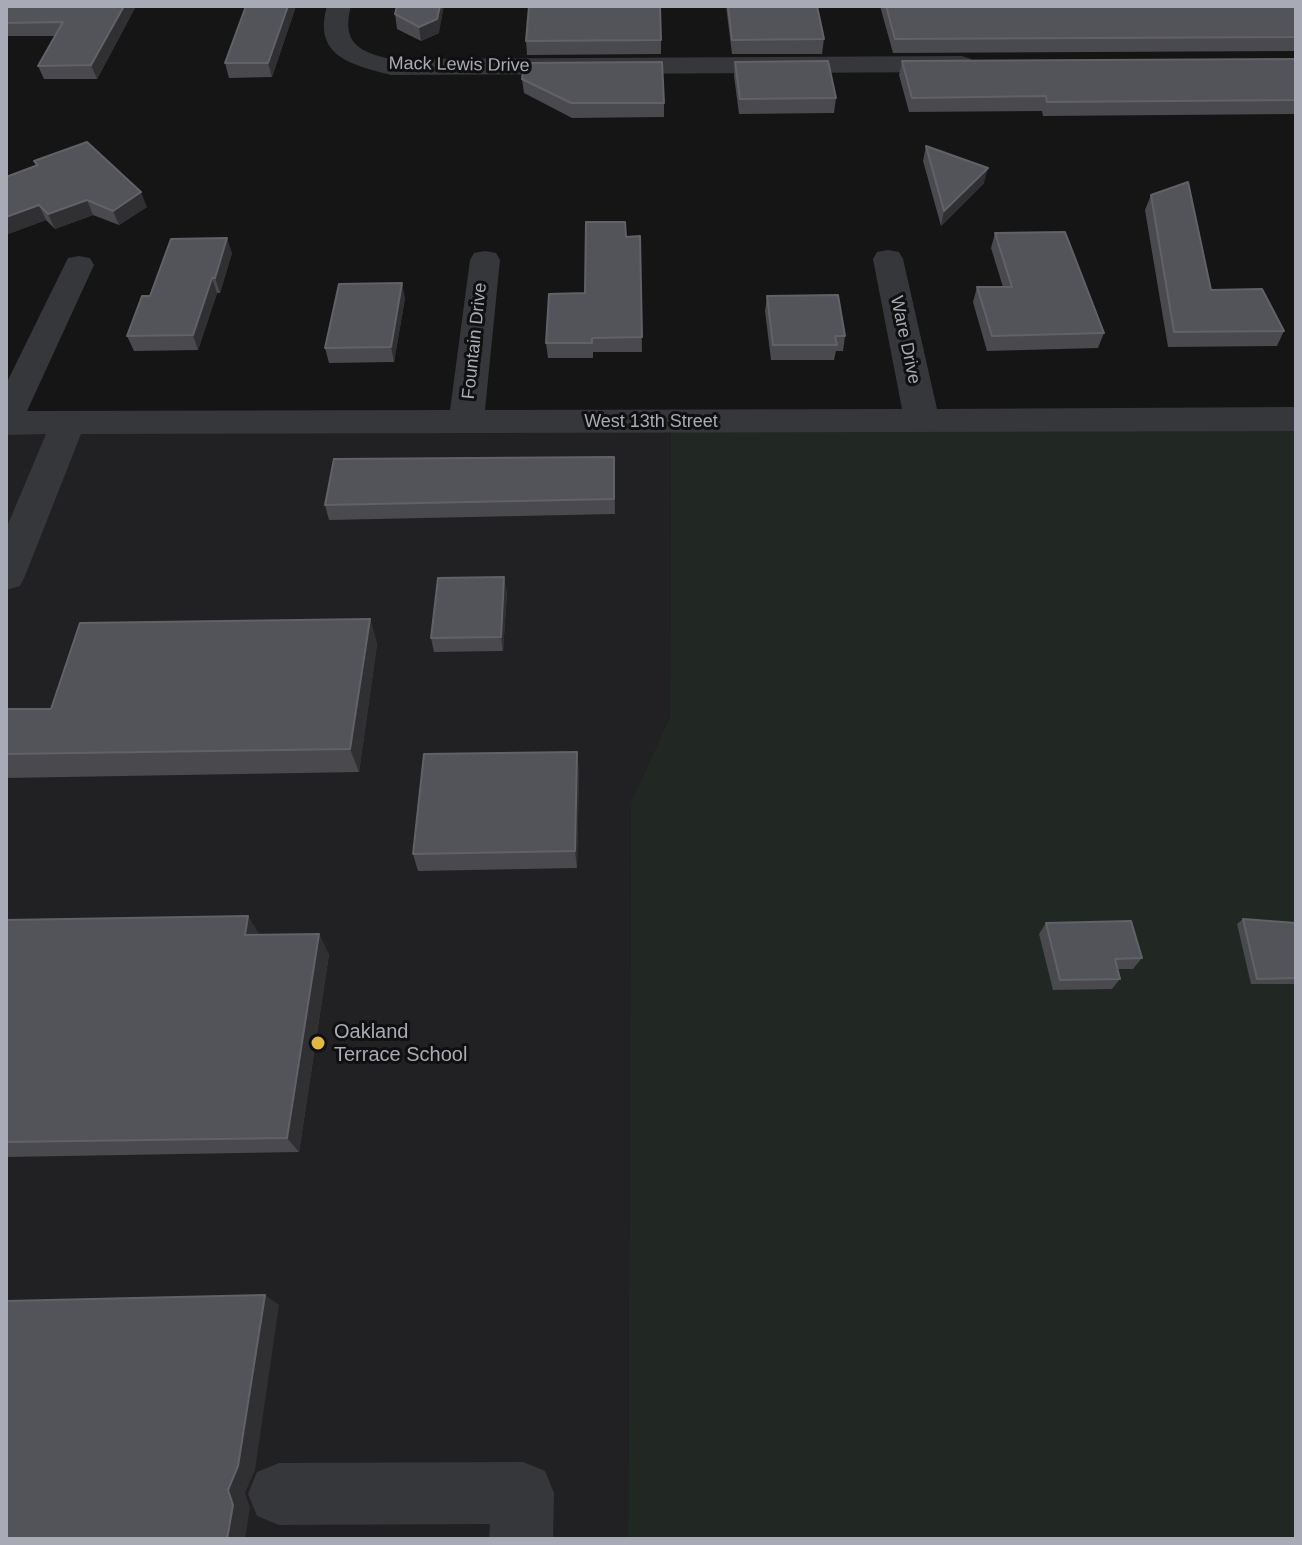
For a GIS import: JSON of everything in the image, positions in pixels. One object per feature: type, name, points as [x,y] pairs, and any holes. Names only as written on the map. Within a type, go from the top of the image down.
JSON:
[{"type":"street","name":"Mack Lewis Drive","points":[[339,6],[334,19],[336,34],[352,56],[391,67],[990,64]]},
{"type":"street","name":"Ware Drive","points":[[888,259],[922,421]]},
{"type":"street","name":"Fountain Drive","points":[[466,422],[485,260]]},
{"type":"street","points":[[6,422],[79,265]]},
{"type":"street","name":"West 13th Street","points":[[6,422],[1296,419]]},
{"type":"street","points":[[6,576],[68,423]]},
{"type":"street","points":[[279,1494],[523,1493],[521,1539]]},
{"type":"shaded area","points":[[1296,425],[1296,1539],[628,1539],[631,803],[670,716],[671,428]]},
{"type":"shaded area","name":"Oakland Terrace School","points":[[671,428],[670,716],[631,804],[628,1539],[6,1539],[6,431]]},
{"type":"building","points":[[6,6],[124,6],[91,65],[38,66],[63,22],[6,23]]},
{"type":"building","points":[[246,6],[288,6],[268,63],[225,63]]},
{"type":"building","points":[[397,6],[440,6],[437,19],[419,27],[395,14]]},
{"type":"building","points":[[529,6],[660,6],[661,40],[526,41]]},
{"type":"building","points":[[728,6],[817,6],[824,39],[732,40]]},
{"type":"building","points":[[886,6],[1296,6],[1296,37],[895,39]]},
{"type":"building","points":[[1296,59],[1296,100],[1047,102],[1046,96],[912,98],[902,61]]},
{"type":"building","points":[[828,61],[836,98],[740,99],[735,62]]},
{"type":"building","points":[[662,62],[664,103],[571,103],[522,79],[524,63]]},
{"type":"building","points":[[87,142],[141,192],[113,211],[87,200],[48,214],[39,205],[6,217],[6,177],[38,165],[34,161]]},
{"type":"building","points":[[926,146],[988,168],[944,211]]},
{"type":"building","points":[[1188,182],[1211,290],[1262,289],[1284,331],[1174,332],[1151,195]]},
{"type":"building","points":[[586,222],[625,222],[626,237],[640,236],[642,337],[592,338],[592,343],[546,343],[549,294],[585,293]]},
{"type":"building","points":[[1065,232],[1104,333],[992,336],[977,287],[1012,287],[995,233]]},
{"type":"building","points":[[227,238],[193,335],[127,336],[142,296],[150,296],[171,239]]},
{"type":"building","points":[[402,283],[391,347],[325,348],[339,284]]},
{"type":"building","points":[[838,295],[845,336],[835,336],[837,345],[773,345],[767,296]]},
{"type":"building","points":[[614,457],[614,499],[325,505],[334,459]]},
{"type":"building","points":[[504,577],[501,637],[431,638],[438,578]]},
{"type":"building","points":[[370,619],[350,749],[6,754],[6,709],[51,709],[80,623]]},
{"type":"building","points":[[577,752],[575,851],[413,854],[424,754]]},
{"type":"building","points":[[248,916],[245,935],[319,934],[287,1138],[6,1142],[6,920]]},
{"type":"building","points":[[1243,919],[1296,923],[1296,978],[1257,979]]},
{"type":"building","points":[[1131,921],[1142,958],[1115,959],[1120,979],[1060,980],[1046,923]]},
{"type":"building","points":[[265,1295],[238,1466],[228,1490],[233,1505],[227,1539],[6,1539],[6,1301]]},
{"type":"place","name":"Oakland Terrace School","points":[[318,1043]]}]
